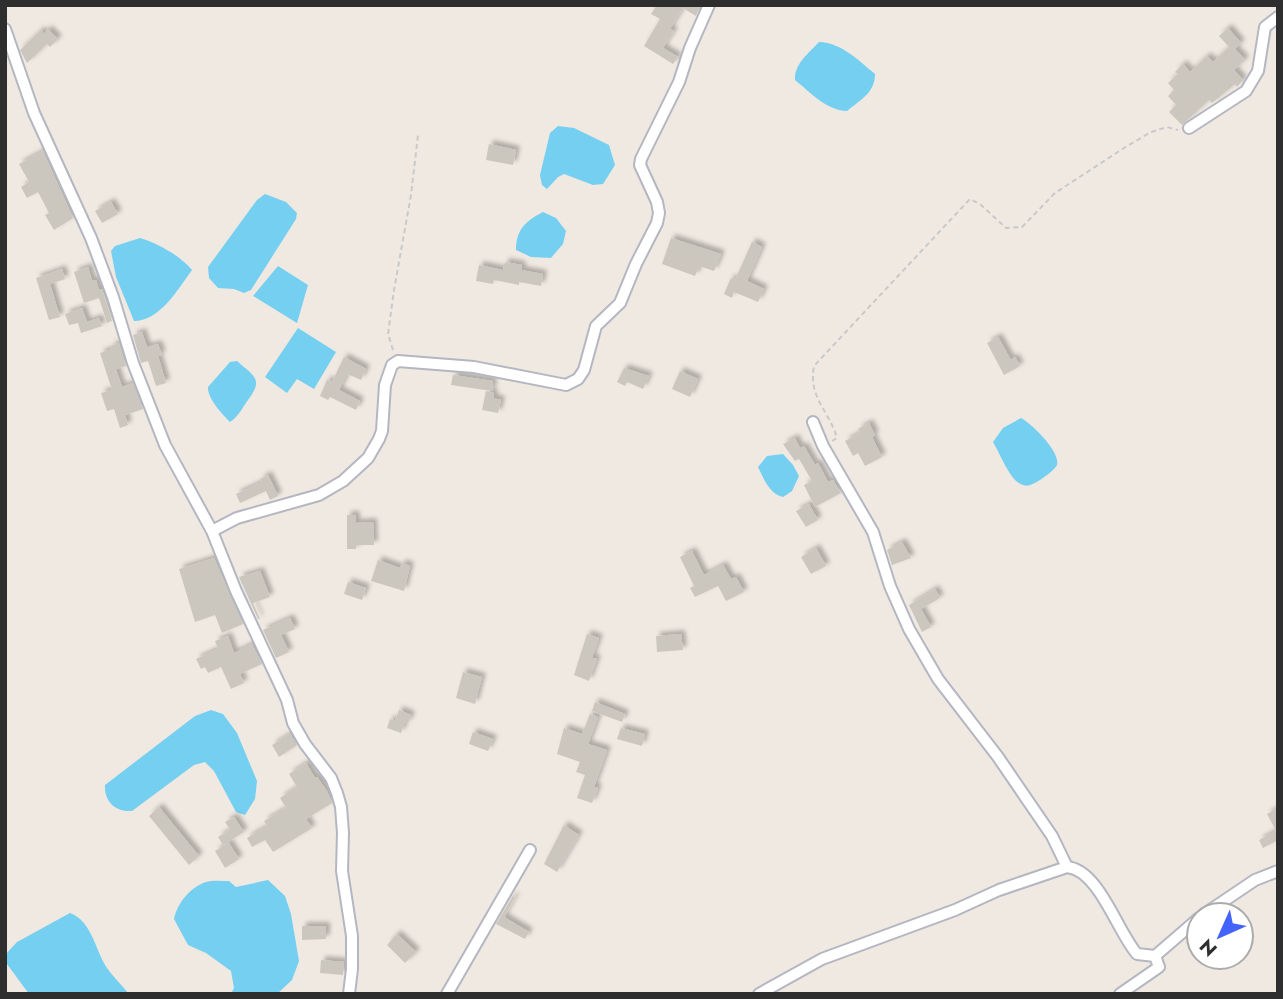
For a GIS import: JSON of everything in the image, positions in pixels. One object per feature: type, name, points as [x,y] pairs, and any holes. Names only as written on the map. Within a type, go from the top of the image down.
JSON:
[{"type":"street","points":[[212,531],[237,518],[319,495],[343,481],[368,458],[382,432],[385,385],[391,365],[398,360],[474,367],[566,385],[578,379],[584,370],[596,326],[621,303],[636,264],[657,223],[657,202],[640,164],[641,159],[679,82],[709,5]]},
{"type":"street","points":[[1189,128],[1246,90],[1258,71],[1265,27],[1278,17]]},
{"type":"street","points":[[5,29],[27,94],[92,239],[133,363],[165,445],[212,531],[236,591],[287,700],[293,723],[331,778],[339,800],[343,833],[342,871],[352,936],[349,994]]},
{"type":"street","points":[[813,422],[823,446],[873,532],[890,586],[909,629],[938,679],[998,757],[1052,836],[1067,867]]},
{"type":"street","points":[[447,994],[530,850]]},
{"type":"street","points":[[759,994],[822,959],[955,910],[999,890],[1067,867],[1077,868],[1090,879],[1138,954],[1155,956],[1185,930]]},
{"type":"street","points":[[1224,901],[1255,880],[1278,871]]},
{"type":"street","points":[[1120,994],[1159,967],[1155,956]]},
{"type":"path","points":[[823,446],[837,438],[834,426],[815,395],[812,384],[814,366],[940,233],[963,205],[970,199],[980,204],[1006,228],[1022,227],[1055,193],[1151,132],[1167,127],[1175,130],[1189,128]]},
{"type":"path","points":[[391,365],[394,354],[388,334],[418,135]]},
{"type":"water","points":[[819,42],[842,49],[875,74],[870,91],[847,111],[832,108],[795,80],[800,64]]},
{"type":"water","points":[[558,126],[574,128],[609,145],[615,165],[603,184],[593,185],[564,174],[547,189],[542,185],[540,175],[550,133]]},
{"type":"water","points":[[265,194],[286,202],[297,213],[296,219],[251,290],[244,293],[218,288],[209,278],[208,267],[257,200]]},
{"type":"water","points":[[543,212],[556,218],[566,231],[563,244],[551,258],[531,257],[516,250],[520,231]]},
{"type":"water","points":[[140,238],[168,251],[192,270],[160,310],[143,320],[134,321],[116,277],[111,251],[115,246]]},
{"type":"water","points":[[278,266],[308,285],[297,323],[253,296]]},
{"type":"water","points":[[298,328],[336,352],[314,389],[297,379],[287,393],[265,377]]},
{"type":"water","points":[[237,361],[252,374],[256,382],[253,393],[230,422],[212,401],[208,387],[230,362]]},
{"type":"water","points":[[1021,418],[1044,438],[1057,459],[1057,465],[1052,470],[1028,486],[1015,480],[993,442],[1003,428]]},
{"type":"water","points":[[783,454],[799,476],[792,491],[783,497],[771,489],[758,467],[767,456]]},
{"type":"water","points":[[211,710],[223,714],[237,733],[257,781],[255,799],[245,815],[236,812],[214,771],[205,762],[194,765],[132,811],[121,810],[112,805],[105,785],[195,716]]},
{"type":"water","points":[[268,880],[285,896],[299,961],[292,980],[277,994],[231,994],[234,988],[231,971],[206,953],[188,945],[174,919],[181,902],[200,884],[229,881],[236,887]]},
{"type":"water","points":[[70,913],[83,922],[107,968],[129,994],[29,994],[7,964],[5,955],[17,942]]},
{"type":"building","points":[[657,5],[700,5],[696,16],[683,8],[670,29],[674,31],[663,48],[678,57],[673,64],[644,46],[660,19],[651,14]]},
{"type":"building","points":[[1228,28],[1241,43],[1235,49],[1245,60],[1234,70],[1243,80],[1212,103],[1209,100],[1182,125],[1169,112],[1176,105],[1168,96],[1174,90],[1168,83],[1178,74],[1175,72],[1183,64],[1190,72],[1207,56],[1213,62],[1229,47],[1219,36]]},
{"type":"building","points":[[48,29],[58,39],[50,47],[47,44],[27,63],[20,50],[41,30],[44,34]]},
{"type":"building","points":[[489,144],[516,150],[513,165],[486,160]]},
{"type":"building","points":[[43,151],[73,218],[54,230],[45,215],[49,213],[38,192],[27,198],[21,187],[29,182],[19,164]]},
{"type":"building","points":[[111,202],[118,214],[102,223],[95,211]]},
{"type":"building","points":[[671,238],[721,254],[714,271],[699,266],[695,276],[662,264]]},
{"type":"building","points":[[752,242],[762,247],[747,281],[764,289],[758,302],[734,292],[732,298],[724,294],[731,278],[735,280]]},
{"type":"building","points":[[505,262],[522,265],[521,270],[543,274],[541,286],[494,280],[493,284],[476,281],[479,265],[503,270]]},
{"type":"building","points":[[88,267],[92,281],[96,280],[99,290],[102,289],[112,321],[107,323],[99,298],[84,303],[74,272]]},
{"type":"building","points":[[62,269],[65,279],[50,284],[60,317],[49,320],[36,278]]},
{"type":"building","points":[[82,308],[87,322],[99,318],[102,326],[81,333],[78,323],[69,325],[65,314]]},
{"type":"building","points":[[142,332],[147,347],[158,344],[162,355],[158,356],[166,383],[156,386],[148,361],[141,363],[133,335]]},
{"type":"building","points":[[998,337],[1011,360],[1015,357],[1020,366],[1004,375],[987,343]]},
{"type":"building","points":[[119,343],[126,366],[116,369],[122,387],[133,383],[143,409],[125,415],[128,425],[120,428],[114,409],[107,411],[101,393],[112,390],[100,353]]},
{"type":"building","points":[[344,357],[366,369],[361,380],[347,374],[339,390],[360,401],[356,410],[330,397],[328,400],[320,396],[327,380],[332,382]]},
{"type":"building","points":[[624,368],[649,376],[643,389],[627,382],[625,386],[617,382]]},
{"type":"building","points":[[680,371],[698,379],[690,397],[672,389]]},
{"type":"building","points":[[453,375],[493,381],[492,391],[451,385]]},
{"type":"building","points":[[486,391],[494,393],[493,398],[501,400],[498,413],[482,410]]},
{"type":"building","points":[[869,423],[875,435],[872,437],[882,457],[865,466],[858,453],[853,456],[845,441],[860,433],[858,429]]},
{"type":"building","points":[[795,438],[800,448],[804,446],[815,465],[818,463],[828,482],[833,480],[841,493],[815,507],[804,485],[812,481],[799,459],[795,461],[783,444]]},
{"type":"building","points":[[268,475],[278,496],[270,500],[266,491],[240,503],[236,494],[262,482],[260,479]]},
{"type":"building","points":[[809,504],[818,520],[806,527],[796,511]]},
{"type":"building","points":[[347,515],[356,515],[356,523],[373,522],[374,545],[356,545],[356,549],[347,549]]},
{"type":"building","points":[[902,542],[911,558],[892,565],[887,550]]},
{"type":"building","points":[[816,548],[826,566],[811,574],[801,557]]},
{"type":"building","points":[[692,551],[704,575],[723,565],[731,579],[736,577],[744,592],[726,601],[718,586],[695,597],[690,588],[694,586],[680,557]]},
{"type":"building","points":[[214,558],[243,624],[222,633],[215,615],[195,622],[179,569]]},
{"type":"building","points":[[378,560],[400,568],[402,563],[410,566],[404,591],[371,581]]},
{"type":"building","points":[[260,571],[270,597],[253,603],[258,619],[239,577]]},
{"type":"building","points":[[348,582],[366,588],[362,600],[344,594]]},
{"type":"building","points":[[935,589],[940,598],[921,609],[931,627],[922,632],[909,605]]},
{"type":"building","points":[[290,618],[295,629],[281,635],[289,652],[276,658],[263,630]]},
{"type":"building","points":[[587,634],[599,638],[592,658],[597,659],[589,681],[574,675]]},
{"type":"building","points":[[681,634],[683,650],[657,652],[656,636]]},
{"type":"building","points":[[228,636],[234,653],[252,644],[262,664],[240,674],[244,683],[231,689],[221,667],[208,673],[205,667],[201,669],[196,659],[218,649],[215,641]]},
{"type":"building","points":[[463,672],[482,677],[475,704],[456,698]]},
{"type":"building","points":[[595,702],[625,714],[622,722],[592,711]]},
{"type":"building","points":[[399,710],[411,715],[401,733],[387,728],[390,719],[395,721]]},
{"type":"building","points":[[590,714],[598,717],[588,744],[607,750],[594,787],[598,788],[592,803],[577,798],[585,775],[576,772],[580,762],[557,754],[564,728],[582,734]]},
{"type":"building","points":[[621,728],[645,734],[642,746],[617,739]]},
{"type":"building","points":[[473,732],[493,739],[488,751],[469,744]]},
{"type":"building","points":[[290,734],[297,745],[279,757],[272,745]]},
{"type":"building","points":[[306,763],[327,791],[332,803],[306,819],[312,828],[273,852],[265,840],[252,847],[247,838],[267,826],[264,821],[286,808],[280,798],[297,787],[289,774]]},
{"type":"building","points":[[159,807],[199,856],[189,865],[149,816]]},
{"type":"building","points":[[1278,808],[1278,840],[1263,848],[1259,840],[1276,831],[1267,814]]},
{"type":"building","points":[[234,817],[244,832],[223,845],[218,837],[230,830],[225,822]]},
{"type":"building","points":[[564,825],[579,835],[557,872],[544,864]]},
{"type":"building","points":[[229,843],[239,859],[225,868],[215,851]]},
{"type":"building","points":[[513,896],[515,897],[504,917],[529,932],[525,939],[496,924]]},
{"type":"building","points":[[302,926],[326,926],[326,939],[302,940]]},
{"type":"building","points":[[397,934],[416,952],[405,963],[387,945]]},
{"type":"building","points":[[321,960],[344,962],[343,975],[320,973]]}]
